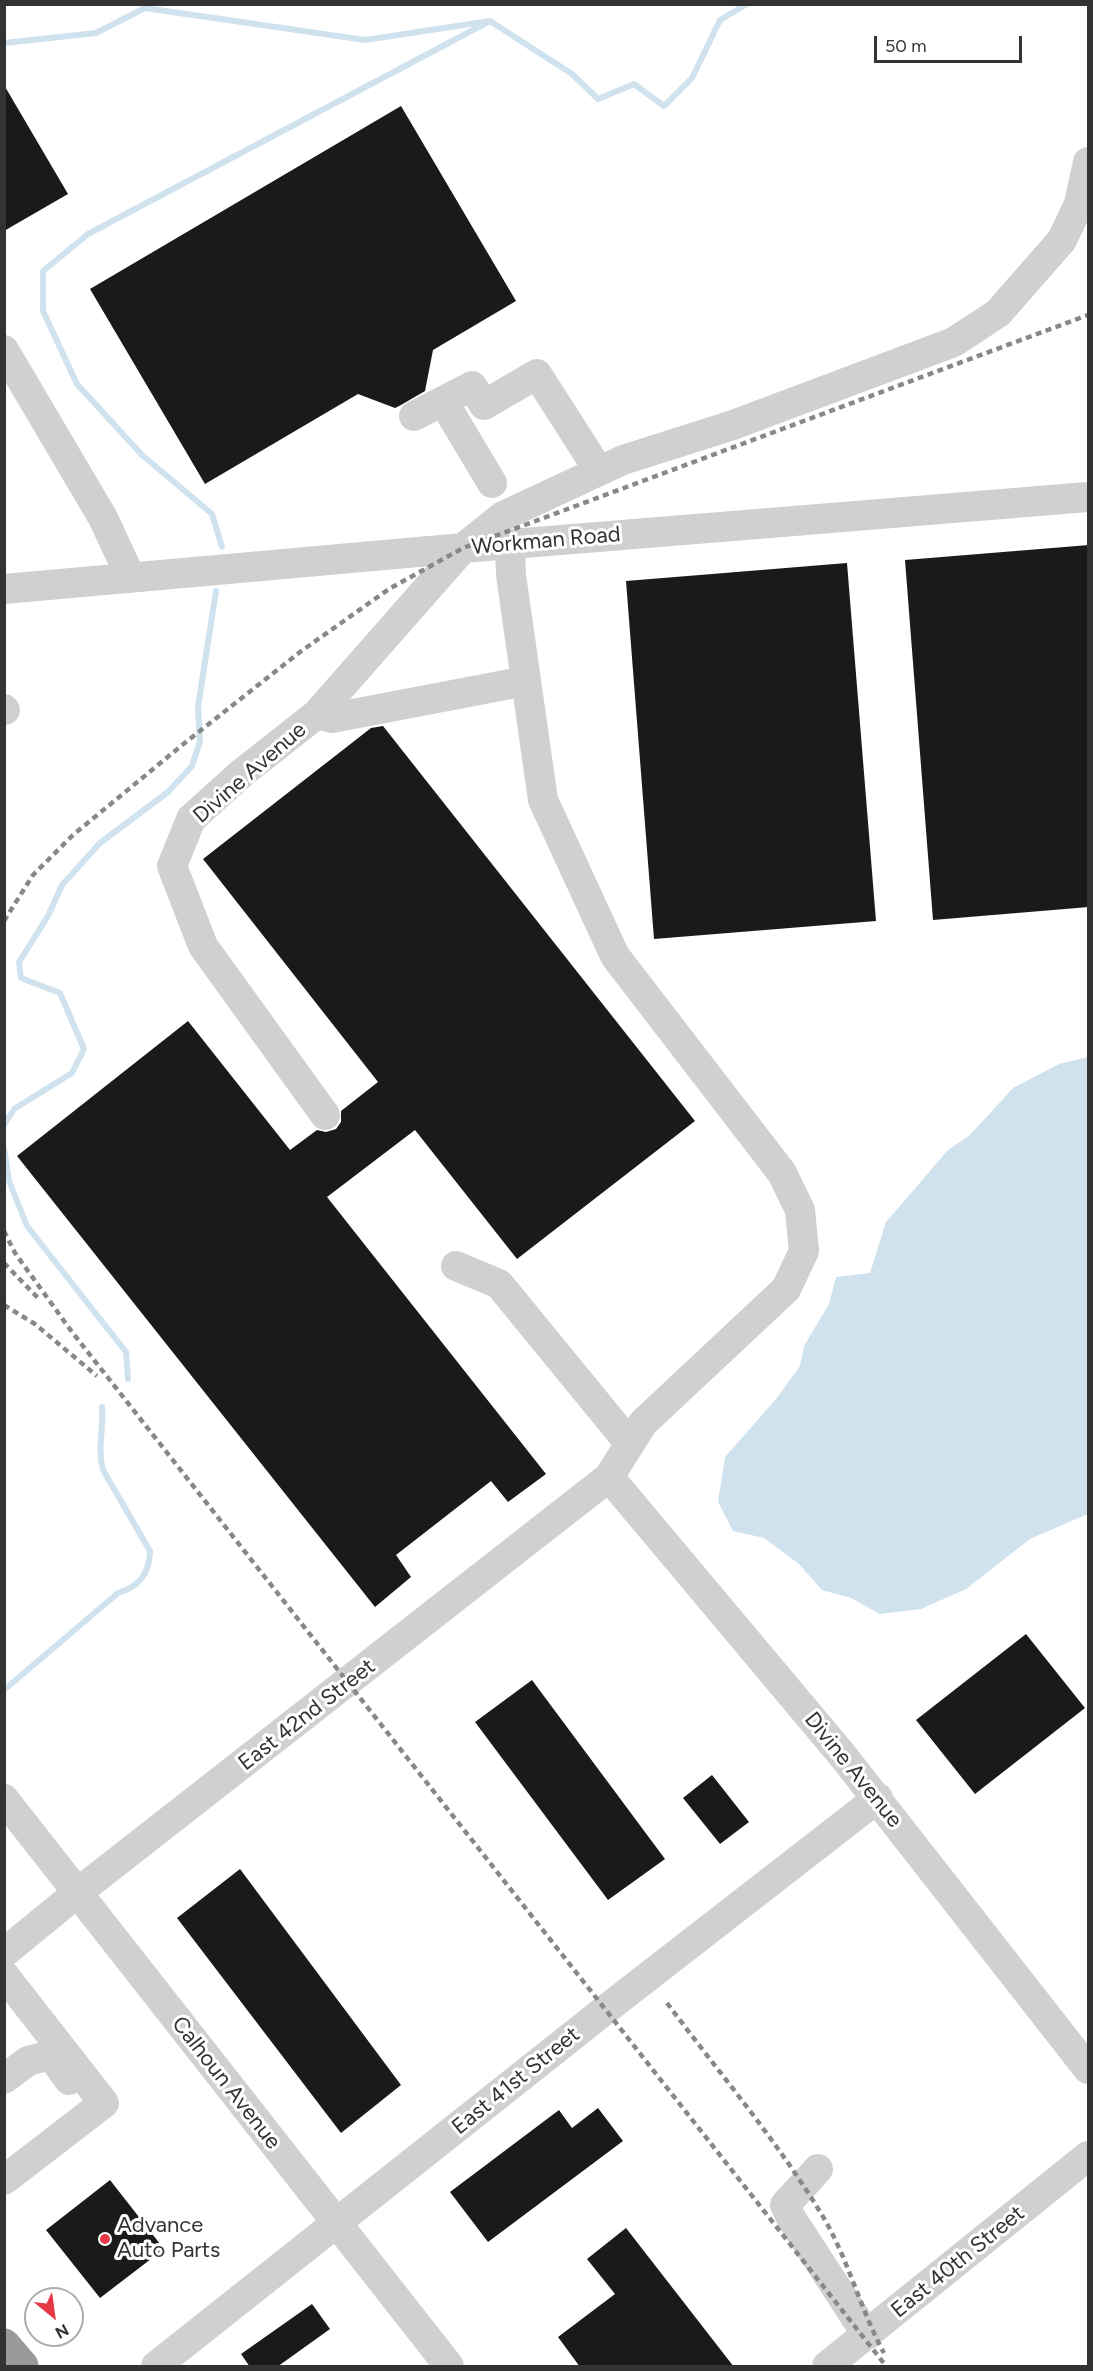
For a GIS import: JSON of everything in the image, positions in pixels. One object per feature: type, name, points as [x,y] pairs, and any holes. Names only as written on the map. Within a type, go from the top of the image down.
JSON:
[{"type":"highway","points":[[4,2344],[22,2367]]},
{"type":"street","name":"Divine Avenue","points":[[325,1115],[203,946],[172,866],[191,819],[242,773],[317,714],[463,548],[502,516],[623,460],[744,421],[954,342],[998,313],[1062,240],[1079,204],[1089,162]]},
{"type":"street","points":[[4,350],[103,518],[130,578]]},
{"type":"street","points":[[414,416],[472,386],[484,405],[537,374],[599,471]]},
{"type":"street","points":[[443,401],[492,483]]},
{"type":"street","name":"Workman Road","points":[[4,589],[510,544],[1089,497]]},
{"type":"street","name":"East 42nd Street","points":[[4,1953],[77,1893],[347,1685],[609,1478],[643,1423],[786,1289],[804,1251],[800,1210],[782,1173],[615,956],[543,800],[511,575],[510,544]]},
{"type":"street","points":[[317,714],[332,718],[526,681]]},
{"type":"street","points":[[456,1266],[499,1284],[630,1444]]},
{"type":"street","name":"Divine Avenue","points":[[609,1478],[878,1798],[1089,2069]]},
{"type":"street","name":"East 41st Street","points":[[156,2367],[605,2010],[878,1798]]},
{"type":"street","name":"Calhoun Avenue","points":[[4,1799],[449,2367]]},
{"type":"street","points":[[4,1975],[104,2103],[4,2180]]},
{"type":"street","points":[[4,2062],[45,2028]]},
{"type":"street","points":[[4,2079],[28,2061],[51,2055],[78,2092],[85,2118]]},
{"type":"street","name":"East 40th Street","points":[[826,2367],[1089,2156]]},
{"type":"street","points":[[818,2169],[785,2205],[791,2218],[867,2335]]},
{"type":"water","points":[[1088,1057],[1088,1514],[1030,1539],[966,1589],[921,1609],[880,1614],[851,1598],[822,1590],[799,1564],[764,1538],[733,1531],[718,1502],[725,1457],[776,1399],[800,1366],[804,1346],[829,1304],[836,1277],[870,1273],[886,1222],[948,1150],[970,1135],[1013,1088],[1059,1064]]},
{"type":"building","points":[[4,85],[68,194],[4,231]]},
{"type":"building","points":[[401,106],[516,301],[433,350],[425,391],[395,408],[358,394],[205,484],[90,289]]},
{"type":"building","points":[[1089,545],[1089,907],[933,920],[905,560]]},
{"type":"building","points":[[847,563],[876,921],[654,939],[626,581]]},
{"type":"building","points":[[383,726],[695,1121],[517,1259],[415,1130],[327,1197],[546,1474],[508,1502],[491,1481],[396,1555],[411,1577],[375,1607],[17,1156],[188,1021],[290,1150],[317,1130],[326,1132],[336,1129],[341,1122],[341,1111],[378,1082],[203,859],[371,728]]},
{"type":"building","points":[[1026,1634],[1085,1708],[975,1794],[916,1720]]},
{"type":"building","points":[[532,1680],[665,1859],[608,1900],[475,1722]]},
{"type":"building","points":[[712,1775],[749,1822],[720,1844],[683,1798]]},
{"type":"building","points":[[240,1869],[401,2085],[341,2133],[177,1918]]},
{"type":"building","points":[[598,2108],[623,2141],[488,2242],[450,2192],[559,2110],[572,2128]]},
{"type":"building","name":"Advance Auto Parts","points":[[110,2180],[164,2249],[100,2298],[46,2230]]},
{"type":"building","points":[[626,2228],[734,2367],[580,2367],[558,2337],[615,2294],[587,2259]]},
{"type":"building","points":[[312,2304],[330,2329],[277,2367],[250,2367],[241,2354]]},
{"type":"waterway","points":[[4,43],[96,33],[145,8],[365,40],[490,21],[572,74],[598,99],[634,84],[664,106],[692,78],[720,20],[747,4]]},
{"type":"waterway","points":[[222,547],[212,514],[142,455],[77,384],[43,311],[43,271],[88,234],[490,21]]},
{"type":"waterway","points":[[4,1125],[14,1109],[72,1073],[84,1049],[60,993],[21,978],[19,962],[48,916],[62,885],[100,843],[168,792],[192,766],[200,741],[198,707],[216,591]]},
{"type":"waterway","points":[[4,1148],[9,1181],[27,1226],[126,1352],[128,1379]]},
{"type":"waterway","points":[[4,1690],[118,1593],[138,1583],[148,1566],[150,1551],[103,1470],[101,1462],[102,1407]]},
{"type":"railway","points":[[4,921],[33,875],[73,835],[300,652],[389,589],[463,548],[1088,315]]},
{"type":"railway","points":[[4,1231],[15,1253],[72,1332],[886,2366]]},
{"type":"railway","points":[[4,1263],[40,1300]]},
{"type":"railway","points":[[4,1305],[35,1324],[97,1376]]},
{"type":"railway","points":[[667,2003],[789,2164],[825,2220],[884,2353]]},
{"type":"place","name":"Advance Auto Parts","points":[[105,2239]]}]
